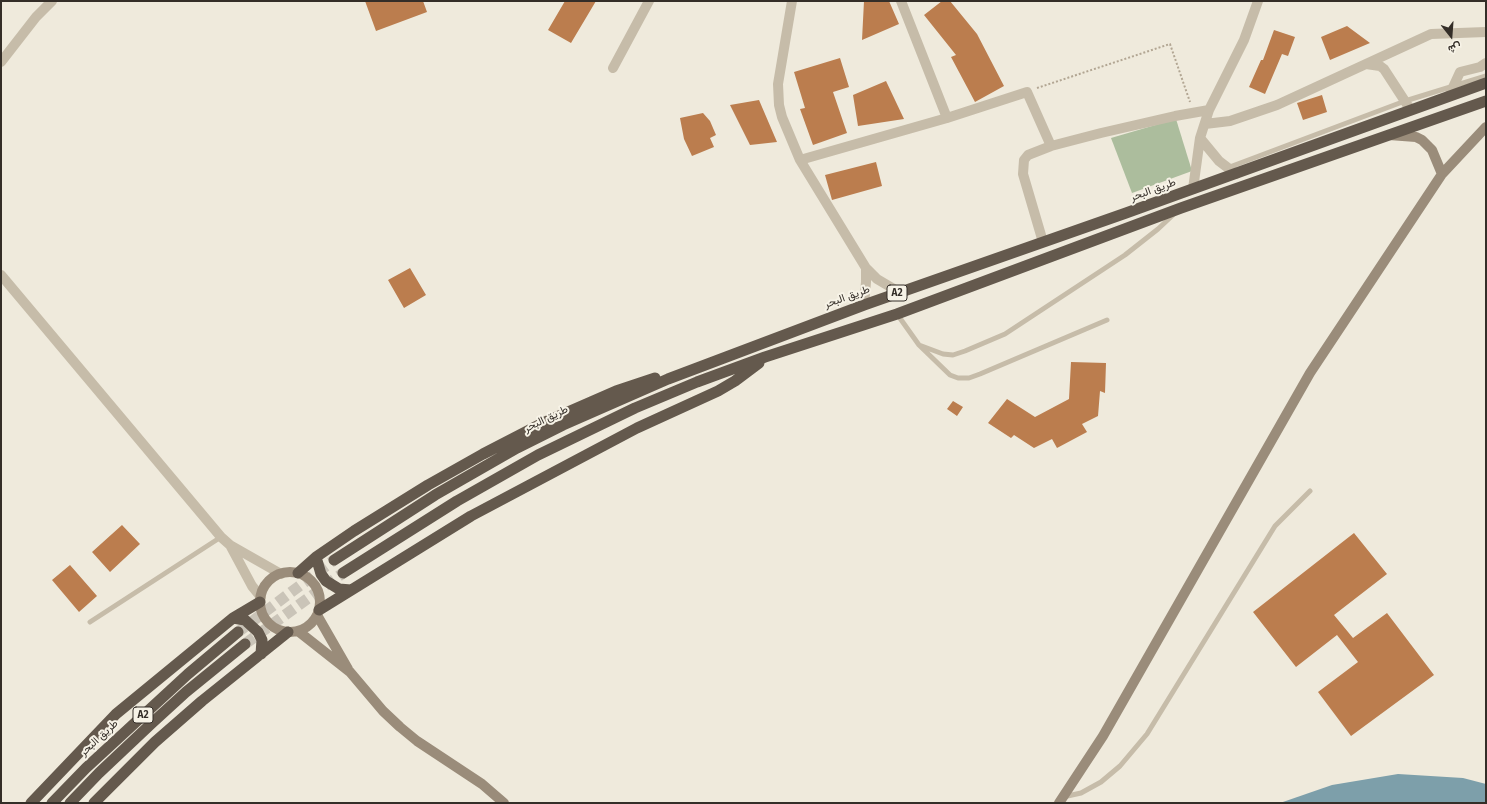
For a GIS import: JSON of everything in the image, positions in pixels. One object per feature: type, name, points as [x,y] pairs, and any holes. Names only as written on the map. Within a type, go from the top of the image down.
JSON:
[{"type":"highway","name":"طريق البحر","points":[[334,560],[435,495],[517,448],[604,406],[713,360],[899,292],[1194,189],[1232,171],[1408,105],[1449,96],[1486,83]]},
{"type":"highway","name":"A2","points":[[343,573],[457,501],[545,452],[635,408],[697,382],[765,357],[897,314],[1181,208],[1387,134],[1486,101]]},
{"type":"highway","points":[[318,613],[351,590],[441,533],[637,428],[735,382],[765,357]]},
{"type":"highway","points":[[298,573],[316,557],[354,531],[428,485],[483,454],[545,422],[616,391],[713,360]]},
{"type":"highway","points":[[316,557],[321,574],[326,581],[339,589],[351,590]]},
{"type":"highway","points":[[31,803],[116,714],[233,618],[261,600]]},
{"type":"highway","points":[[233,618],[245,620],[258,632],[262,640],[261,654]]},
{"type":"highway","name":"طريق البحر","points":[[52,803],[86,768],[182,679],[238,632]]},
{"type":"highway","points":[[94,803],[155,742],[202,700],[261,654],[293,632]]},
{"type":"highway","name":"A2","points":[[70,803],[99,773],[186,692],[245,644]]},
{"type":"main road","points":[[1061,800],[1103,736],[1310,373],[1442,174],[1486,127]]},
{"type":"main road","points":[[1387,134],[1416,137],[1422,140],[1432,150],[1442,174]]},
{"type":"main road","points":[[298,573],[307,577],[314,583],[320,601],[318,613],[306,628],[293,632],[279,630],[265,619],[262,611],[261,600],[264,587],[272,579],[281,574],[298,573]]},
{"type":"main road","points":[[318,613],[350,672],[383,711],[417,741],[482,784],[504,803]]},
{"type":"main road","points":[[293,632],[350,672]]},
{"type":"street","points":[[1,62],[36,18],[52,1]]},
{"type":"street","points":[[613,68],[649,1]]},
{"type":"street","points":[[792,1],[778,94],[782,117],[800,160],[866,268],[877,279],[899,292]]},
{"type":"street","points":[[901,1],[947,118]]},
{"type":"street","points":[[1194,189],[1200,138],[1204,124],[1244,40],[1258,1]]},
{"type":"street","points":[[1204,124],[1230,121],[1261,111],[1431,34],[1486,32]]},
{"type":"street","points":[[1449,96],[1460,72],[1480,67],[1486,63]]},
{"type":"street","points":[[1366,64],[1380,66],[1384,69],[1408,105]]},
{"type":"street","points":[[800,160],[947,118],[1027,92],[1051,146]]},
{"type":"street","points":[[1043,242],[1023,174],[1024,160],[1028,155],[1051,146],[1101,132],[1194,112],[1210,110]]},
{"type":"street","points":[[1200,138],[1219,161],[1232,171]]},
{"type":"street","points":[[864,305],[866,268]]},
{"type":"street","points":[[1,275],[221,537],[230,545],[281,574]]},
{"type":"street","points":[[230,545],[261,600]]},
{"type":"lane","points":[[1408,105],[1454,85],[1486,76]]},
{"type":"lane","points":[[919,345],[943,354],[953,355],[1005,334],[1125,255],[1158,230],[1181,208]]},
{"type":"lane","points":[[897,314],[919,345],[950,375],[958,378],[968,378],[1107,320]]},
{"type":"lane","points":[[1061,800],[1080,793],[1101,782],[1120,766],[1147,734],[1275,526],[1310,491]]},
{"type":"lane","points":[[90,622],[221,537]]},
{"type":"path","points":[[1027,92],[1170,44],[1194,112]]},
{"type":"green space","points":[[1176,119],[1192,171],[1132,193],[1111,138]]},
{"type":"water","points":[[1398,774],[1463,778],[1486,784],[1486,803],[1280,803],[1332,785]]},
{"type":"building","points":[[365,1],[423,1],[427,12],[376,31]]},
{"type":"building","points":[[565,1],[596,1],[571,43],[548,30]]},
{"type":"building","points":[[864,1],[889,1],[899,24],[862,40]]},
{"type":"building","points":[[942,1],[950,1],[977,34],[1004,86],[975,102],[951,57],[956,55],[924,15]]},
{"type":"building","points":[[1347,26],[1370,43],[1330,60],[1321,37]]},
{"type":"building","points":[[1274,30],[1295,37],[1288,56],[1282,54],[1265,94],[1249,87],[1261,60],[1263,60]]},
{"type":"building","points":[[840,58],[849,87],[833,92],[847,133],[813,145],[800,109],[805,108],[794,72]]},
{"type":"building","points":[[886,81],[904,119],[858,126],[853,95]]},
{"type":"building","points":[[1322,95],[1327,112],[1303,120],[1297,103]]},
{"type":"building","points":[[759,100],[777,142],[750,145],[730,105]]},
{"type":"building","points":[[703,113],[710,121],[716,135],[710,138],[714,147],[692,156],[684,139],[680,118]]},
{"type":"building","points":[[876,162],[882,186],[832,200],[825,175]]},
{"type":"building","points":[[410,268],[426,295],[404,308],[388,280]]},
{"type":"building","points":[[1071,362],[1106,363],[1105,393],[1100,391],[1098,416],[1082,424],[1087,432],[1057,448],[1052,439],[1034,448],[1014,435],[1011,438],[988,423],[1007,399],[1035,417],[1069,399]]},
{"type":"building","points":[[953,401],[963,407],[957,416],[947,409]]},
{"type":"building","points":[[122,525],[140,544],[110,572],[92,552]]},
{"type":"building","points":[[1354,533],[1387,574],[1334,615],[1353,638],[1387,613],[1434,675],[1351,736],[1318,692],[1358,662],[1337,635],[1296,667],[1253,612]]},
{"type":"building","points":[[70,565],[97,596],[79,612],[52,580]]},
{"type":"tunnel","points":[[238,632],[334,560]]},
{"type":"tunnel","points":[[245,644],[343,573]]}]
